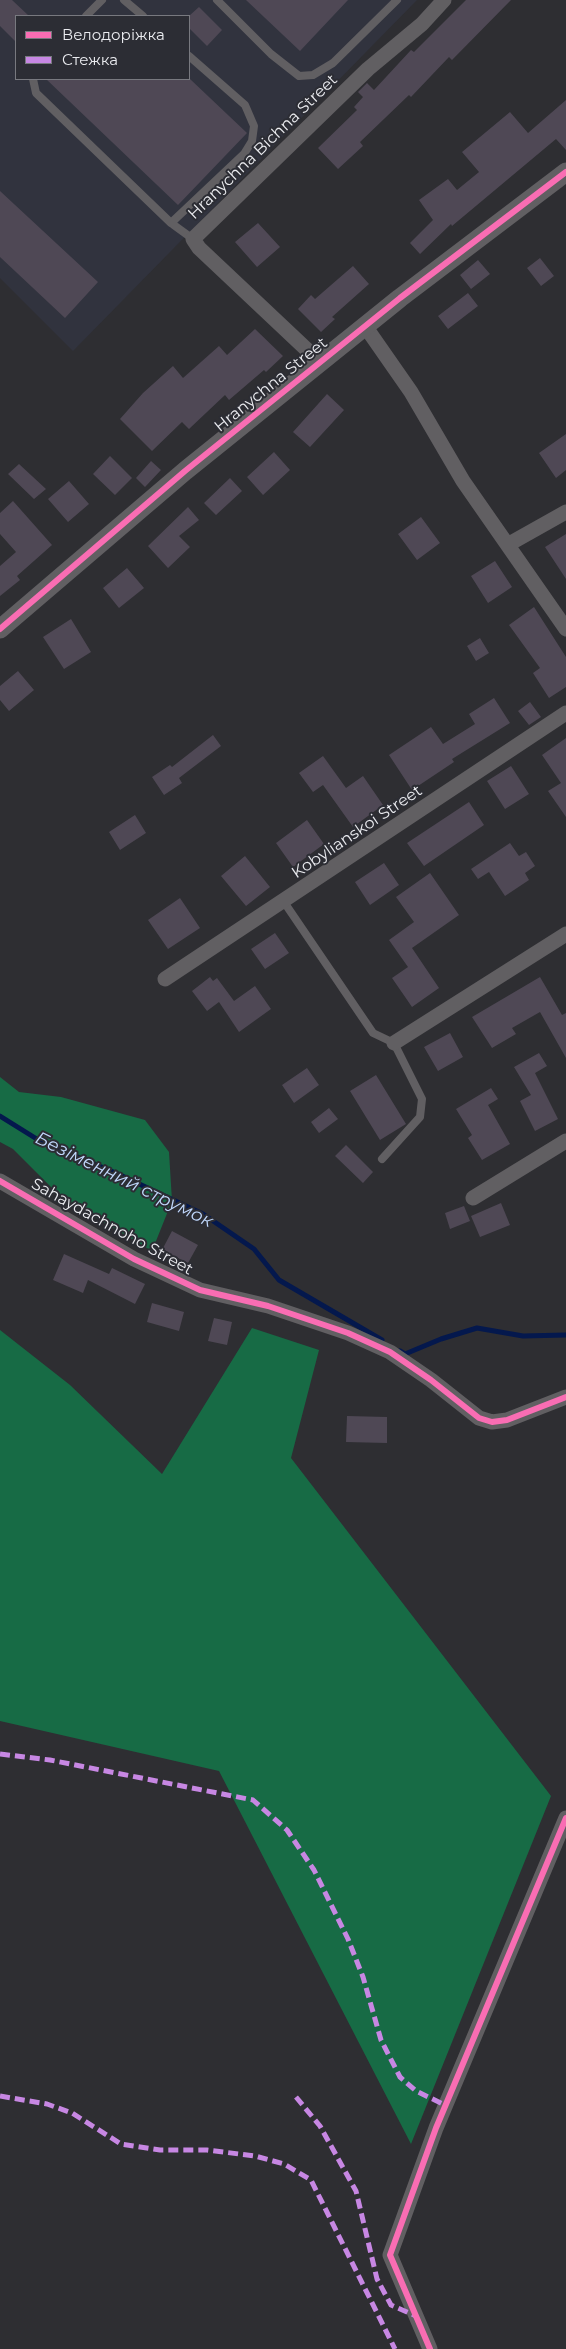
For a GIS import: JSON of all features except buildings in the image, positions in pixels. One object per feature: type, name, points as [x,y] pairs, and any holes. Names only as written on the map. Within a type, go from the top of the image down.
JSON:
[{"type":"street","name":"Hranychna Bichna Street","points":[[320,363],[199,248],[193,239],[368,69],[422,24],[444,0]]},
{"type":"street","name":"Hranychna Street","points":[[0,629],[185,471],[420,282],[566,172]]},
{"type":"street","points":[[365,326],[411,392],[463,481],[509,544],[566,629]]},
{"type":"street","points":[[509,544],[566,512]]},
{"type":"street","name":"Kobylianskoi Street","points":[[166,979],[566,712]]},
{"type":"street","points":[[394,1043],[566,934]]},
{"type":"street","points":[[473,1198],[566,1141]]},
{"type":"street","name":"Sahaydachnoho Street","points":[[0,1182],[134,1258],[200,1290],[268,1306],[348,1333],[390,1352],[425,1376],[479,1418],[492,1422],[506,1420],[566,1397]]},
{"type":"street","points":[[430,2349],[390,2255],[436,2128],[566,1818]]},
{"type":"lane","points":[[87,15],[102,0]]},
{"type":"lane","points":[[124,0],[142,15]]},
{"type":"lane","points":[[216,0],[271,54],[299,76],[313,75],[333,63],[397,0]]},
{"type":"lane","points":[[171,223],[244,154],[254,133],[252,118],[245,105],[190,57]]},
{"type":"lane","points":[[33,80],[36,93],[171,223],[193,239]]},
{"type":"lane","points":[[284,902],[373,1033],[394,1043],[422,1099],[420,1117],[382,1158]]},
{"type":"shaded area","points":[[0,0],[417,0],[73,351],[0,278]]},
{"type":"green space","points":[[0,1077],[19,1092],[61,1097],[145,1120],[169,1152],[172,1201],[152,1251],[60,1196],[13,1149],[0,1142]]},
{"type":"green space","points":[[252,1328],[319,1350],[291,1458],[551,1796],[411,2144],[219,1771],[0,1721],[0,1330],[70,1385],[162,1474]]},
{"type":"waterway","name":"Безіменний струмок","points":[[0,1116],[40,1141],[118,1174],[203,1214],[254,1249],[279,1280],[382,1340]]},
{"type":"waterway","name":"Безіменний струмок","points":[[400,1351],[405,1354],[441,1339],[477,1328],[523,1336],[566,1335]]},
{"type":"marked path","points":[[0,1754],[50,1760],[253,1800],[287,1830],[314,1870],[348,1939],[363,1977],[381,2040],[400,2077],[416,2091],[445,2105]]},
{"type":"marked path","points":[[0,2096],[47,2104],[72,2113],[121,2144],[160,2150],[207,2150],[255,2156],[284,2164],[311,2180],[395,2349]]},
{"type":"marked path","points":[[296,2097],[320,2126],[356,2191],[377,2279],[391,2305],[416,2316]]},
{"type":"cycle path","points":[[0,629],[185,471],[400,298],[566,172]]},
{"type":"cycle path","points":[[0,1181],[134,1259],[200,1290],[268,1306],[348,1333],[390,1352],[431,1380],[479,1418],[492,1422],[507,1420],[566,1397]]},
{"type":"cycle path","points":[[430,2349],[390,2255],[436,2128],[566,1818]]}]
